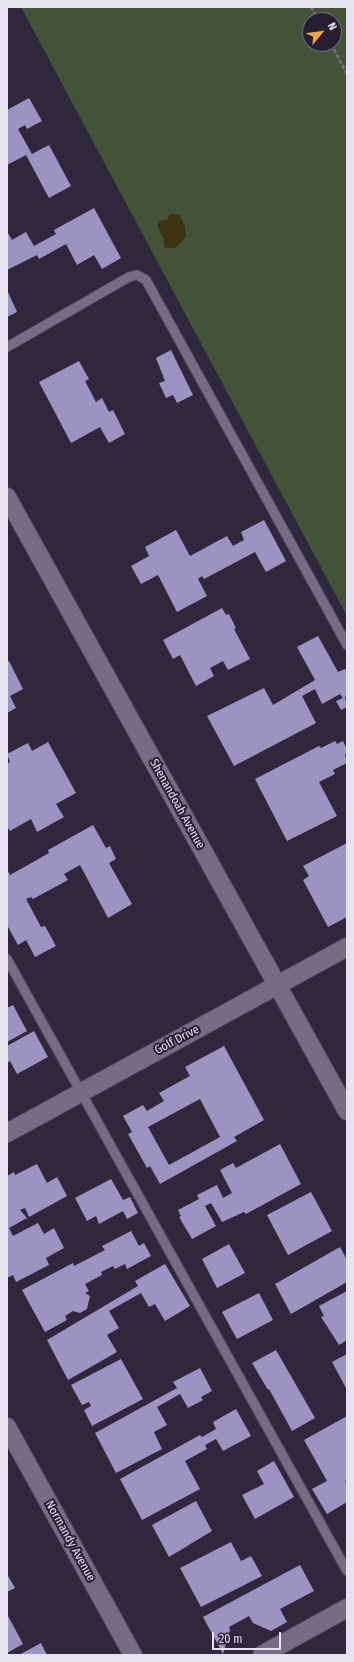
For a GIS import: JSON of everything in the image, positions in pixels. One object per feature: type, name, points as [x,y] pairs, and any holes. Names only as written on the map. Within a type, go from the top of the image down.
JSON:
[{"type":"street","name":"Shenandoah Avenue","points":[[7,497],[347,1111]]},
{"type":"street","name":"Golf Drive","points":[[7,1133],[347,947]]},
{"type":"street","name":"Normandy Avenue","points":[[7,1427],[133,1655]]},
{"type":"street","points":[[262,1655],[347,1608]]},
{"type":"lane","points":[[7,347],[129,277],[138,275],[146,280],[347,644]]},
{"type":"lane","points":[[7,959],[347,1571]]},
{"type":"path","points":[[335,52],[347,74]]},
{"type":"green space","points":[[21,7],[347,7],[347,616]]},
{"type":"sand","points":[[170,214],[180,215],[185,227],[186,236],[181,243],[174,248],[164,247],[164,240],[157,225],[162,220],[167,220]]},
{"type":"building","points":[[29,98],[42,121],[27,129],[25,125],[18,129],[32,154],[49,145],[71,186],[49,198],[26,155],[7,165],[7,110]]},
{"type":"building","points":[[94,208],[121,258],[102,269],[94,255],[77,265],[66,244],[39,259],[37,255],[7,270],[7,231],[12,240],[26,232],[34,246],[56,234],[54,230]]},
{"type":"building","points":[[7,290],[17,312],[7,317]]},
{"type":"building","points":[[171,350],[193,395],[177,403],[173,395],[166,398],[159,383],[165,381],[156,358]]},
{"type":"building","points":[[79,361],[89,379],[85,381],[96,402],[102,398],[109,412],[113,410],[125,434],[109,443],[100,427],[71,443],[39,382]]},
{"type":"building","points":[[264,520],[286,561],[266,572],[255,552],[204,579],[202,576],[198,579],[207,596],[177,612],[158,575],[141,584],[131,566],[149,556],[145,547],[176,530],[190,556],[227,536],[233,546],[244,540],[241,532]]},
{"type":"building","points":[[222,608],[226,615],[229,614],[236,628],[234,629],[250,659],[228,670],[223,661],[210,668],[214,676],[196,686],[180,655],[173,659],[163,640]]},
{"type":"building","points":[[318,636],[338,672],[345,669],[347,672],[347,696],[345,697],[347,707],[341,710],[336,701],[343,698],[340,694],[322,704],[315,689],[302,696],[316,723],[234,766],[207,716],[264,688],[273,705],[315,680],[297,647]]},
{"type":"building","points":[[9,661],[23,689],[10,696],[16,708],[7,713],[7,662]]},
{"type":"building","points":[[335,741],[337,744],[343,741],[347,749],[347,754],[345,754],[347,763],[333,770],[335,774],[319,782],[337,816],[287,841],[255,779],[319,746],[321,748]]},
{"type":"building","points":[[48,742],[76,793],[56,804],[64,817],[37,832],[31,819],[10,831],[7,828],[7,764],[10,762],[7,754],[28,743],[32,751]]},
{"type":"building","points":[[93,825],[106,848],[110,846],[116,859],[109,863],[132,904],[108,918],[80,865],[64,874],[68,880],[33,899],[31,897],[26,899],[41,927],[45,926],[56,946],[35,957],[26,940],[18,945],[7,925],[7,869],[10,875],[49,853],[48,850]]},
{"type":"building","points":[[347,843],[347,917],[328,927],[303,880],[309,876],[303,866]]},
{"type":"building","points":[[13,1005],[27,1031],[7,1042],[7,1008]]},
{"type":"building","points":[[34,1031],[48,1057],[17,1074],[10,1061],[7,1063],[7,1046]]},
{"type":"building","points":[[224,1046],[264,1120],[234,1137],[237,1141],[160,1184],[150,1166],[147,1168],[128,1134],[132,1132],[123,1116],[143,1105],[147,1111],[164,1101],[159,1093],[190,1076],[185,1067]],"holes":[[[200,1099],[220,1137],[169,1165],[148,1127]]]},
{"type":"building","points":[[280,1144],[301,1184],[246,1214],[244,1212],[222,1222],[211,1203],[205,1206],[216,1226],[192,1239],[179,1217],[181,1216],[178,1210],[199,1199],[197,1195],[217,1185],[223,1198],[232,1193],[220,1170],[233,1163],[236,1168]]},
{"type":"building","points":[[37,1164],[47,1183],[57,1177],[67,1196],[29,1217],[25,1208],[20,1210],[27,1218],[9,1228],[13,1236],[38,1223],[44,1234],[54,1228],[64,1248],[46,1258],[49,1265],[16,1282],[13,1275],[7,1278],[7,1176],[14,1172],[15,1175]]},
{"type":"building","points":[[111,1179],[123,1200],[130,1197],[138,1213],[127,1219],[123,1211],[99,1224],[96,1216],[87,1221],[75,1198]]},
{"type":"building","points":[[311,1192],[332,1231],[288,1255],[267,1215]]},
{"type":"building","points":[[131,1231],[139,1246],[144,1243],[151,1256],[127,1269],[125,1264],[115,1269],[113,1266],[101,1272],[102,1275],[85,1284],[89,1291],[85,1293],[90,1296],[87,1309],[80,1313],[73,1311],[65,1316],[67,1320],[45,1332],[22,1290],[73,1263],[74,1266],[105,1250],[102,1246]]},
{"type":"building","points":[[229,1244],[245,1273],[217,1288],[202,1259]]},
{"type":"building","points":[[340,1247],[347,1260],[347,1282],[291,1314],[275,1284]]},
{"type":"building","points":[[165,1264],[190,1306],[165,1321],[155,1304],[149,1307],[141,1293],[109,1311],[119,1328],[107,1335],[117,1352],[68,1380],[47,1340],[138,1286],[135,1281]]},
{"type":"building","points":[[347,1291],[347,1340],[339,1345],[321,1317],[324,1316],[319,1306]]},
{"type":"building","points":[[259,1293],[273,1320],[237,1339],[222,1312]]},
{"type":"building","points":[[276,1350],[315,1418],[292,1431],[269,1389],[268,1390],[252,1363]]},
{"type":"building","points":[[347,1354],[347,1390],[332,1362]]},
{"type":"building","points":[[121,1359],[143,1399],[92,1426],[84,1410],[91,1406],[89,1402],[82,1405],[71,1385]]},
{"type":"building","points":[[200,1368],[212,1391],[201,1397],[203,1400],[188,1408],[180,1394],[157,1407],[167,1425],[154,1432],[162,1449],[116,1473],[95,1433],[177,1388],[173,1382]]},
{"type":"building","points":[[236,1409],[251,1436],[223,1451],[216,1439],[205,1445],[207,1449],[185,1461],[200,1489],[142,1520],[120,1479],[200,1435],[202,1437],[216,1429],[213,1422]]},
{"type":"building","points":[[347,1416],[347,1480],[345,1481],[347,1485],[347,1502],[327,1514],[312,1489],[327,1481],[304,1440]]},
{"type":"building","points":[[274,1461],[294,1497],[255,1519],[242,1495],[264,1484],[257,1471]]},
{"type":"building","points":[[196,1501],[212,1531],[169,1557],[152,1525]]},
{"type":"building","points":[[231,1542],[241,1561],[251,1556],[262,1576],[201,1607],[180,1568]]},
{"type":"building","points":[[300,1565],[314,1591],[280,1609],[287,1622],[271,1631],[253,1623],[249,1616],[229,1627],[230,1630],[223,1654],[203,1617]]},
{"type":"building","points":[[7,1574],[15,1588],[7,1592]]},
{"type":"building","points":[[7,1614],[23,1644],[7,1653]]},
{"type":"building","points":[[41,1643],[47,1655],[19,1655]]}]
